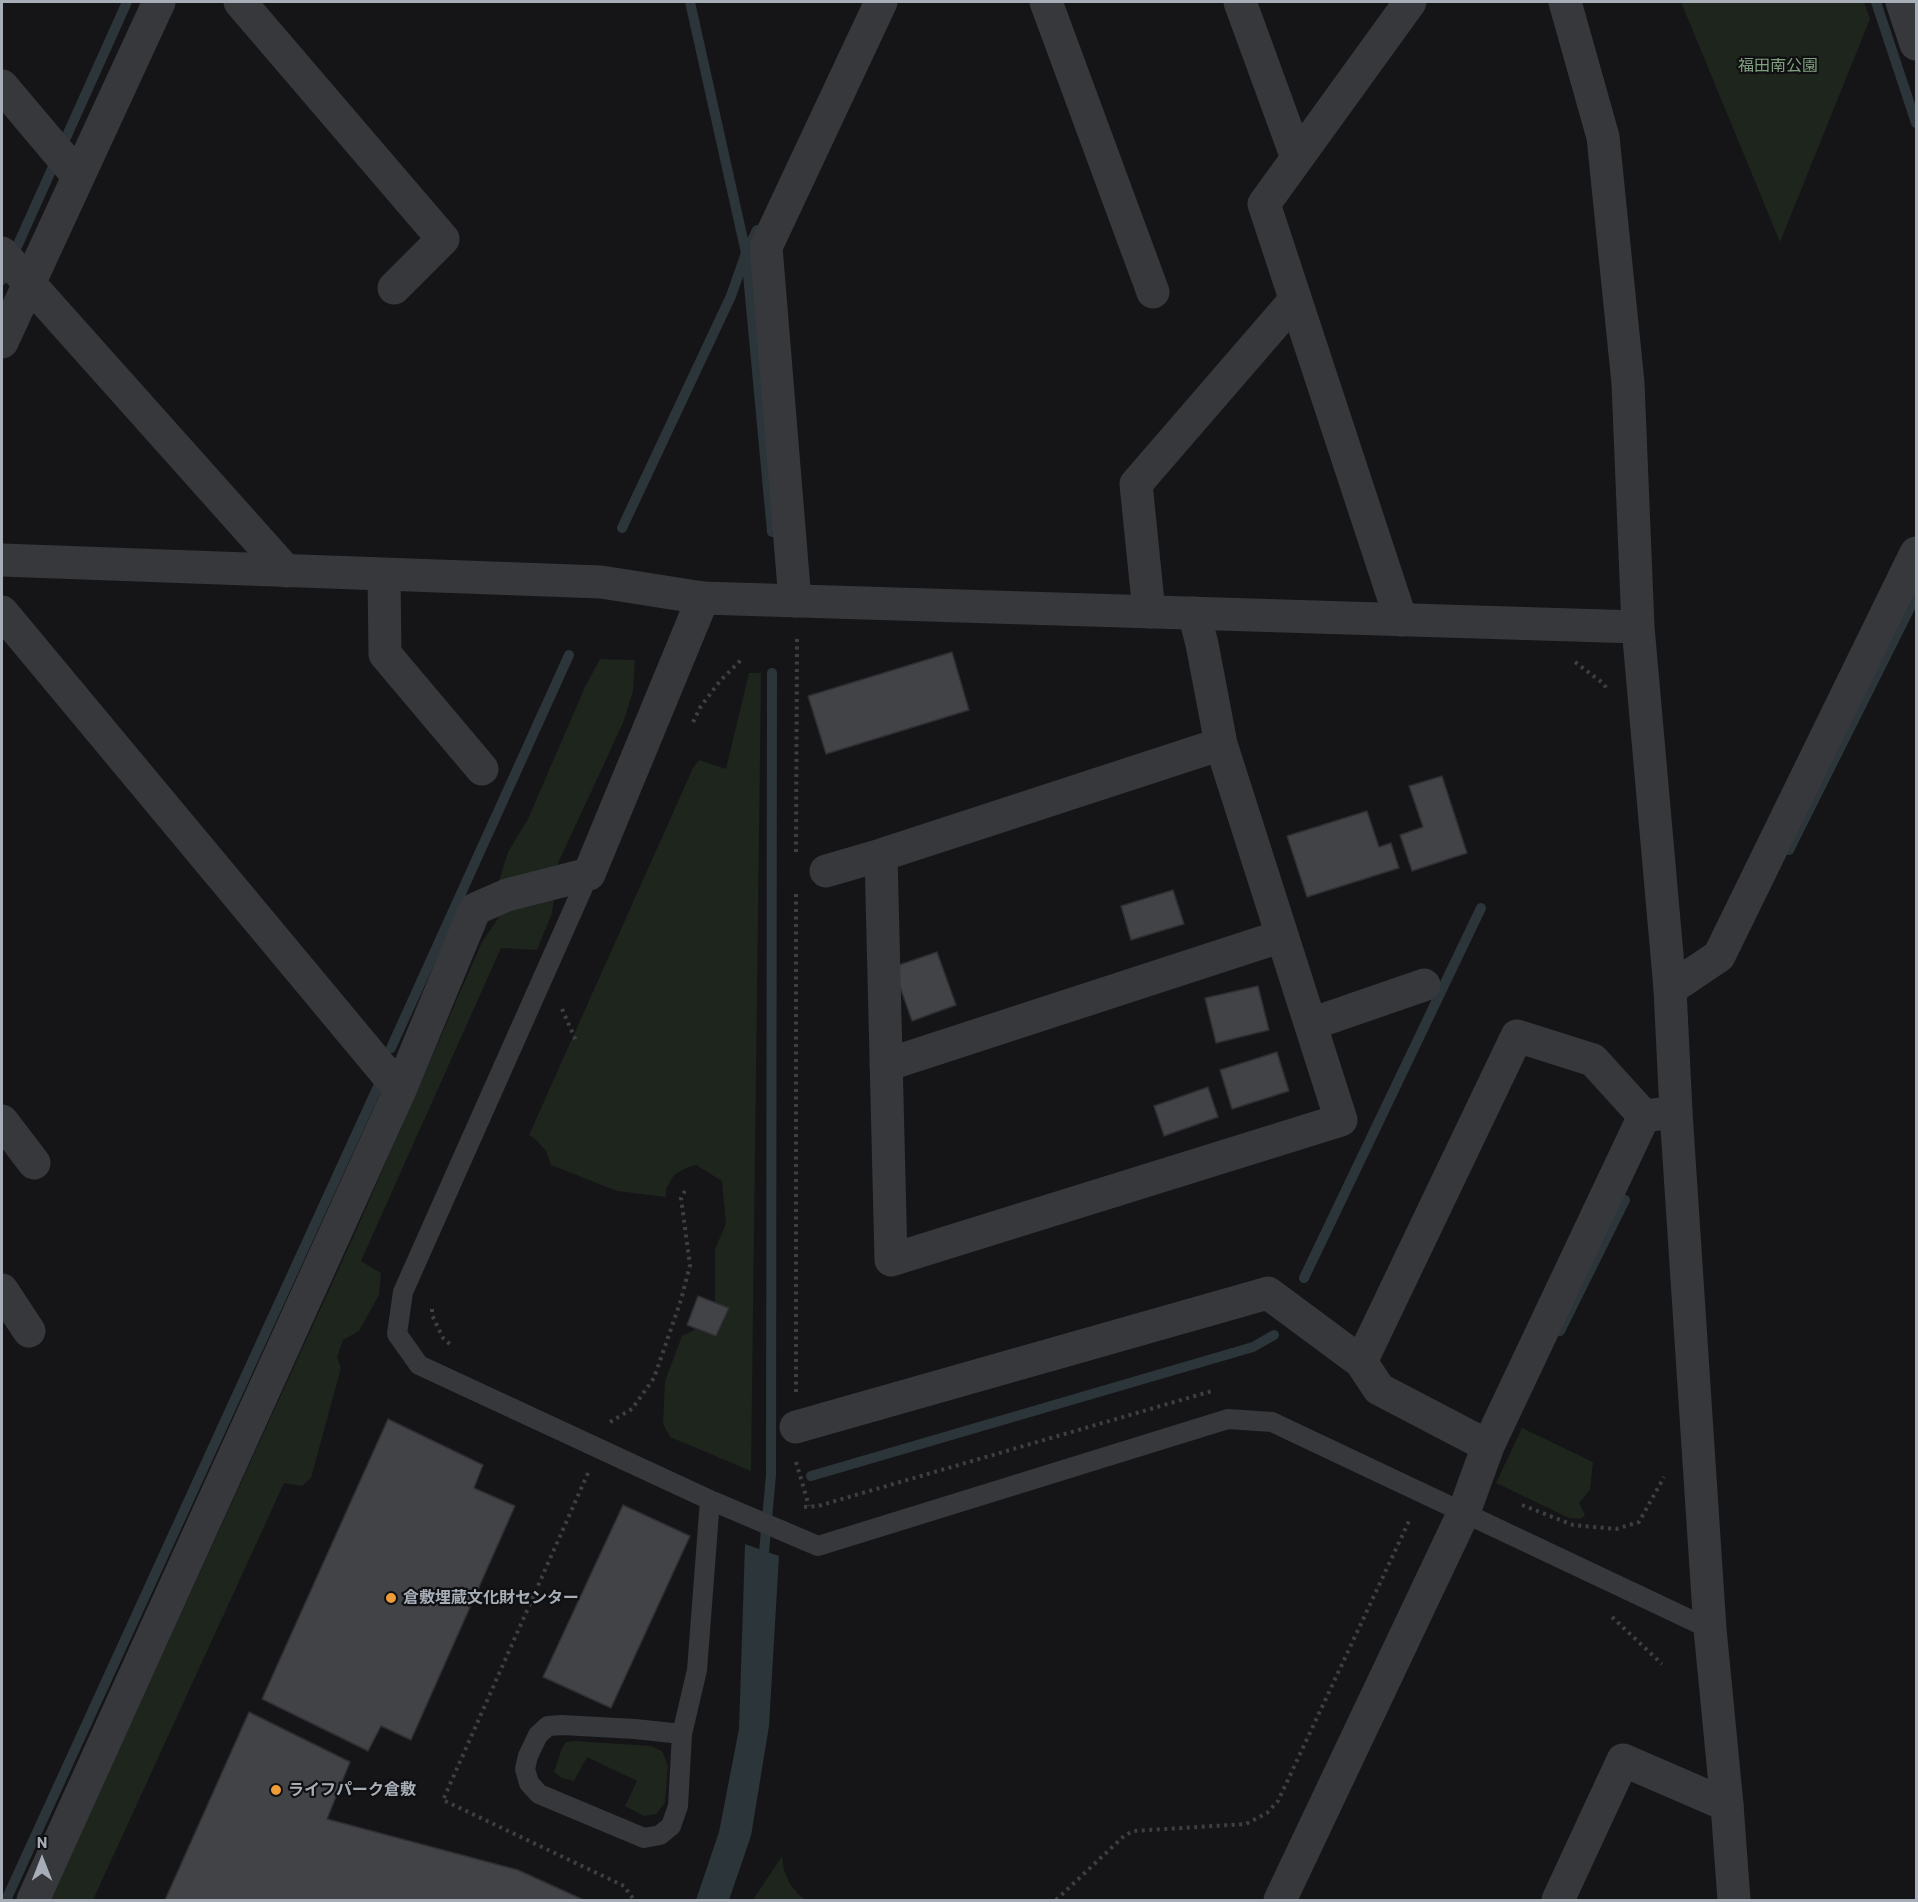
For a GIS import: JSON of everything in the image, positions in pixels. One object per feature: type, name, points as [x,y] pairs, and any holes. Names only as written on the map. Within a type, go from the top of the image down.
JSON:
[{"type":"street","points":[[2,342],[13,267],[66,162],[159,2]]},
{"type":"street","points":[[240,2],[443,239],[394,288]]},
{"type":"street","points":[[795,601],[766,247],[881,2]]},
{"type":"street","points":[[1046,2],[1153,292]]},
{"type":"street","points":[[1240,2],[1297,158]]},
{"type":"street","points":[[1401,620],[1264,204],[1410,2]]},
{"type":"street","points":[[1565,2],[1603,137],[1628,383],[1638,627],[1670,989],[1660,1114],[1727,1805],[1734,1900]]},
{"type":"street","points":[[1902,2],[1917,44]]},
{"type":"street","points":[[2,86],[66,162]]},
{"type":"street","points":[[13,267],[286,571]]},
{"type":"street","points":[[1149,612],[1136,484],[1295,300]]},
{"type":"street","points":[[1670,989],[1719,956],[1917,553]]},
{"type":"street","points":[[2,560],[601,582],[703,598],[1638,627]]},
{"type":"street","points":[[384,575],[385,654],[482,769]]},
{"type":"street","points":[[33,1900],[400,1090],[475,909],[507,895],[589,874],[703,598]]},
{"type":"street","points":[[2,612],[400,1090]]},
{"type":"street","points":[[881,855],[891,1260],[1341,1120],[1221,744],[1194,613]]},
{"type":"street","points":[[811,877],[1221,744]]},
{"type":"street","points":[[886,1065],[1282,936]]},
{"type":"street","points":[[1311,1024],[1424,985]]},
{"type":"street","points":[[1361,1362],[1517,1036],[1593,1060],[1660,1114]]},
{"type":"street","points":[[1280,1900],[1469,1499],[1488,1446],[1660,1114]]},
{"type":"street","points":[[2,1121],[34,1163]]},
{"type":"street","points":[[2,1292],[29,1331]]},
{"type":"street","points":[[796,1427],[1268,1293],[1361,1362],[1379,1389],[1488,1446]]},
{"type":"street","points":[[1558,1900],[1623,1760],[1727,1805]]},
{"type":"lane","points":[[589,874],[403,1292],[397,1334],[419,1365],[710,1500],[818,1546],[1228,1419],[1272,1422],[1469,1499],[1710,1629]]},
{"type":"lane","points":[[681,1734],[635,1729],[549,1726],[538,1735],[528,1756],[525,1769],[529,1783],[539,1794],[644,1838],[660,1835],[671,1826],[678,1806],[681,1734],[697,1670],[710,1500]]},
{"type":"path","points":[[796,859],[797,634]]},
{"type":"path","points":[[691,728],[701,706],[720,681],[742,659]]},
{"type":"path","points":[[1574,662],[1604,684],[1608,694]]},
{"type":"path","points":[[809,1506],[795,1460],[811,877]]},
{"type":"path","points":[[557,1020],[567,999]]},
{"type":"path","points":[[562,1010],[578,1043]]},
{"type":"path","points":[[634,1900],[624,1886],[443,1800],[610,1422],[632,1409],[654,1378],[681,1300],[690,1265],[681,1198],[686,1189]]},
{"type":"path","points":[[432,1304],[432,1315],[443,1338],[460,1353]]},
{"type":"path","points":[[803,1507],[818,1506],[1202,1393],[1219,1390]]},
{"type":"path","points":[[610,1422],[621,1427]]},
{"type":"path","points":[[1469,1499],[1573,1526],[1616,1528],[1639,1522],[1665,1476]]},
{"type":"path","points":[[1056,1900],[1124,1836],[1133,1831],[1246,1824],[1267,1813],[1278,1801],[1410,1518]]},
{"type":"green space","name":"福田南公園","points":[[1681,2],[1864,2],[1870,19],[1780,242]]},
{"type":"green space","points":[[600,659],[635,660],[633,691],[623,723],[553,874],[498,884],[508,852],[528,819],[585,687]]},
{"type":"green space","points":[[749,673],[761,673],[751,1471],[670,1437],[663,1424],[665,1381],[682,1336],[696,1329],[716,1336],[729,1308],[715,1302],[715,1249],[726,1224],[722,1181],[696,1165],[674,1175],[666,1189],[666,1197],[617,1191],[551,1165],[546,1151],[529,1135],[693,768],[699,760],[726,769]]},
{"type":"green space","points":[[555,892],[552,913],[537,950],[501,948],[361,1261],[381,1273],[379,1295],[359,1331],[343,1340],[337,1357],[341,1368],[311,1478],[302,1486],[284,1483],[93,1900],[50,1900],[351,1242],[482,942],[507,905]]},
{"type":"green space","points":[[1522,1428],[1593,1462],[1590,1490],[1579,1503],[1585,1515],[1580,1519],[1569,1518],[1496,1483]]},
{"type":"green space","points":[[566,1742],[651,1746],[662,1751],[668,1765],[665,1803],[656,1814],[644,1816],[625,1806],[637,1781],[587,1757],[574,1781],[562,1778],[554,1772],[562,1748]]},
{"type":"green space","points":[[782,1856],[784,1870],[790,1884],[806,1900],[753,1900]]},
{"type":"shaded area","points":[[745,1544],[779,1556],[769,1726],[751,1836],[729,1900],[696,1900],[719,1832],[739,1729]]},
{"type":"building","points":[[952,652],[969,710],[826,754],[808,696]]},
{"type":"building","points":[[1442,776],[1467,853],[1412,871],[1400,835],[1423,827],[1409,786]]},
{"type":"building","points":[[1367,811],[1379,847],[1391,843],[1399,868],[1307,897],[1287,836]]},
{"type":"building","points":[[1173,890],[1184,924],[1131,940],[1121,906]]},
{"type":"building","points":[[937,952],[956,1005],[912,1021],[893,967]]},
{"type":"building","points":[[1258,986],[1269,1030],[1216,1043],[1205,998]]},
{"type":"building","points":[[1277,1052],[1289,1091],[1232,1109],[1220,1070]]},
{"type":"building","points":[[1208,1087],[1218,1117],[1164,1136],[1154,1106]]},
{"type":"building","points":[[698,1296],[729,1308],[716,1336],[687,1325]]},
{"type":"building","name":"倉敷埋蔵文化財センター","points":[[388,1419],[483,1465],[474,1488],[515,1506],[411,1740],[381,1726],[368,1751],[262,1699]]},
{"type":"building","points":[[623,1505],[690,1536],[611,1708],[543,1677]]},
{"type":"building","name":"ライフパーク倉敷","points":[[249,1712],[350,1762],[327,1819],[518,1870],[584,1900],[165,1900]]},
{"type":"waterway","points":[[2,280],[127,2]]},
{"type":"waterway","points":[[690,2],[746,253],[772,532]]},
{"type":"waterway","points":[[1876,2],[1916,123]]},
{"type":"waterway","points":[[622,528],[731,296],[746,253],[757,230]]},
{"type":"waterway","points":[[1789,850],[1916,596]]},
{"type":"waterway","points":[[391,1048],[569,655]]},
{"type":"waterway","points":[[763,1563],[771,1475],[772,673]]},
{"type":"waterway","points":[[1304,1278],[1481,908]]},
{"type":"waterway","points":[[6,1900],[380,1082]]},
{"type":"waterway","points":[[1560,1331],[1625,1200]]},
{"type":"waterway","points":[[811,1476],[1253,1347],[1274,1335]]},
{"type":"place","name":"倉敷埋蔵文化財センター","points":[[391,1598]]},
{"type":"place","name":"ライフパーク倉敷","points":[[276,1790]]}]
